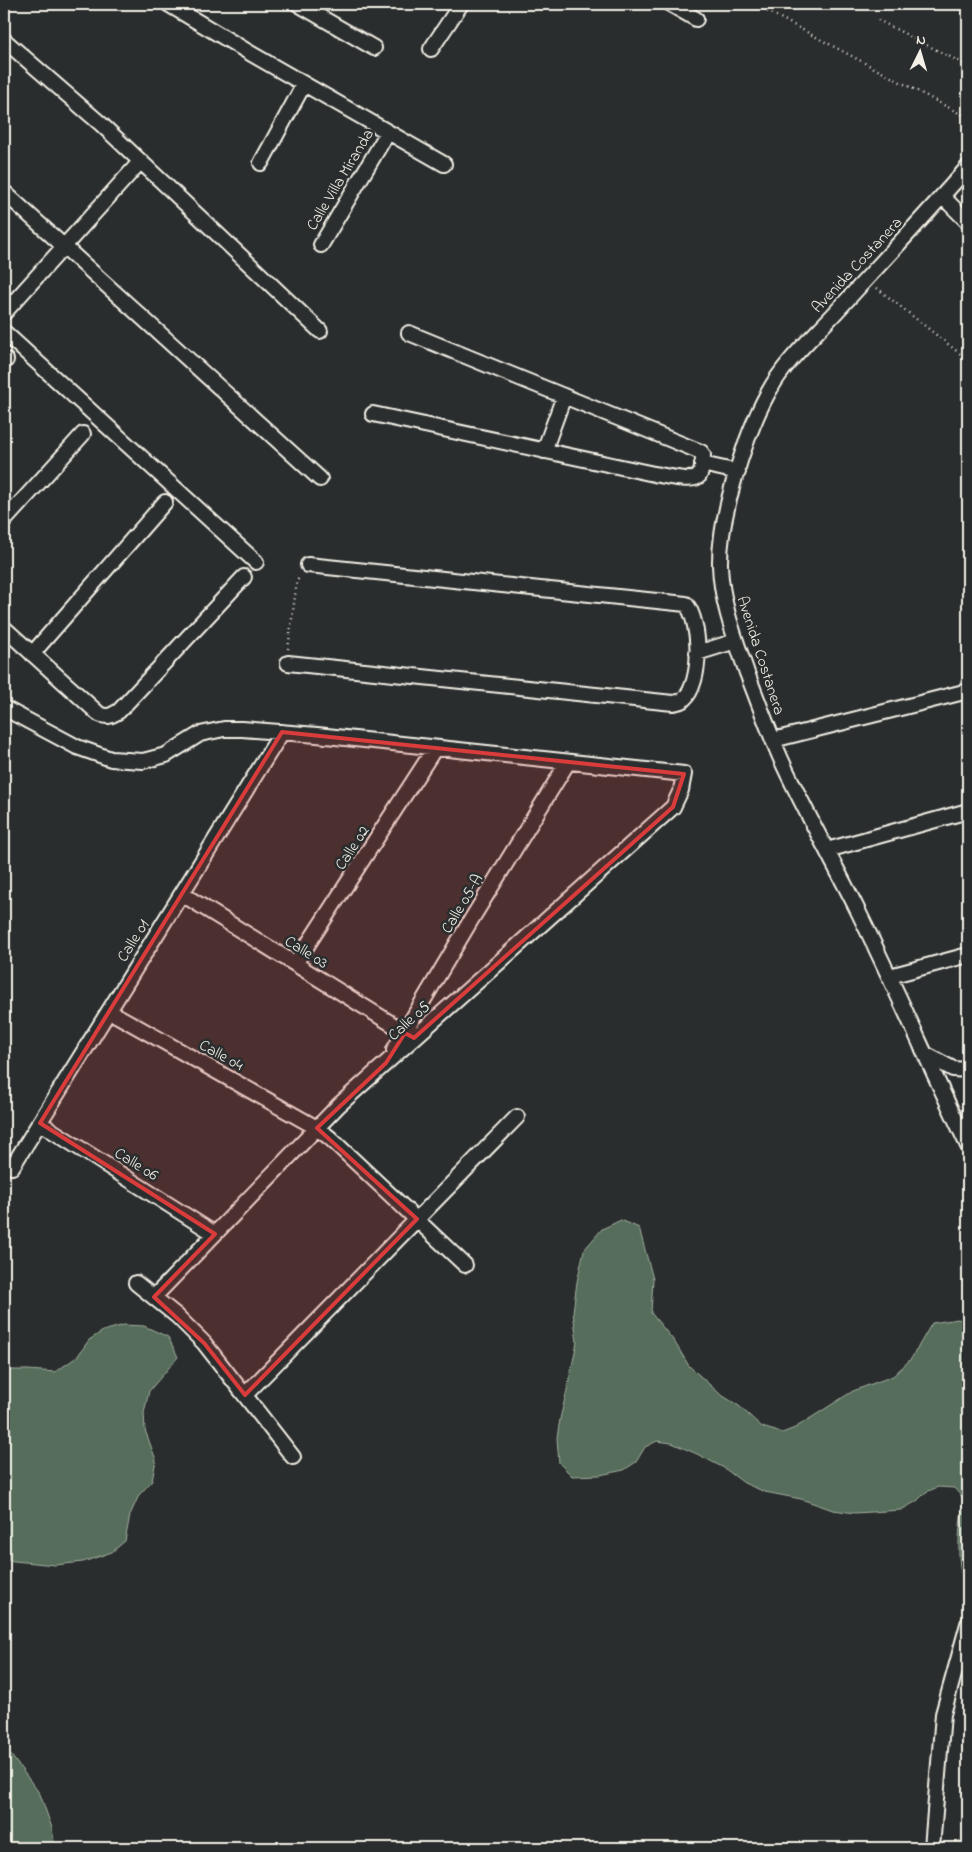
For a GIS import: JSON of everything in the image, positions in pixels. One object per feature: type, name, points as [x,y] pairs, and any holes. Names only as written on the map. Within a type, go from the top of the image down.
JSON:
[{"type":"street","points":[[168,4],[444,164]]},
{"type":"street","points":[[298,4],[374,48]]},
{"type":"street","points":[[431,49],[461,4]]},
{"type":"street","points":[[670,4],[696,19]]},
{"type":"street","points":[[4,40],[101,124],[320,331]]},
{"type":"street","points":[[261,163],[304,84]]},
{"type":"street","name":"Calle Villa Miranda","points":[[321,244],[388,132]]},
{"type":"street","points":[[4,313],[140,162]]},
{"type":"street","name":"Avenida Costanera","points":[[968,167],[867,279],[794,355],[779,374],[758,414],[738,472],[725,519],[720,564],[725,602],[736,642],[773,740],[890,976],[924,1054],[968,1146]]},
{"type":"street","points":[[4,192],[320,479]]},
{"type":"street","points":[[942,196],[968,222]]},
{"type":"street","points":[[4,332],[256,562]]},
{"type":"street","points":[[374,414],[654,474],[680,478],[696,478],[699,475],[703,455],[701,452],[409,333]]},
{"type":"street","points":[[544,451],[564,396]]},
{"type":"street","points":[[4,521],[83,434]]},
{"type":"street","points":[[702,464],[738,472]]},
{"type":"street","points":[[32,654],[165,502]]},
{"type":"street","points":[[288,663],[672,703],[682,702],[687,695],[697,663],[696,624],[686,604],[308,565]]},
{"type":"street","points":[[4,628],[99,714],[104,717],[111,716],[119,711],[244,577]]},
{"type":"street","points":[[697,653],[736,642]]},
{"type":"street","points":[[773,740],[968,691]]},
{"type":"street","points":[[4,708],[78,747],[111,759],[143,762],[166,755],[200,734],[212,730],[242,729],[568,762]]},
{"type":"street","name":"Calle 01","points":[[12,1167],[282,732]]},
{"type":"street","name":"Calle 02","points":[[295,964],[435,748]]},
{"type":"street","name":"Calle 05","points":[[154,1297],[317,1128],[386,1063],[410,1035],[672,807],[681,790],[684,774],[568,762]]},
{"type":"street","name":"Calle 05-A","points":[[410,1035],[471,920],[568,762]]},
{"type":"street","points":[[827,850],[968,811]]},
{"type":"street","name":"Calle 03","points":[[182,894],[410,1035]]},
{"type":"street","points":[[890,976],[968,955]]},
{"type":"street","name":"Calle 04","points":[[109,1011],[317,1128],[465,1265]]},
{"type":"street","points":[[924,1054],[953,1069],[968,1070]]},
{"type":"street","points":[[246,1395],[517,1117]]},
{"type":"street","name":"Calle 06","points":[[40,1123],[215,1234]]},
{"type":"street","points":[[136,1283],[177,1316],[204,1343],[293,1457]]},
{"type":"street","points":[[932,1848],[943,1714],[968,1624]]},
{"type":"path","points":[[754,4],[968,118]]},
{"type":"path","points":[[878,20],[968,66]]},
{"type":"path","points":[[867,279],[968,360]]},
{"type":"path","points":[[288,663],[287,651],[297,581],[302,571],[308,565]]},
{"type":"highlighted area","points":[[282,732],[684,774],[673,807],[414,1038],[405,1033],[386,1063],[317,1128],[417,1219],[245,1395],[204,1343],[154,1297],[215,1234],[40,1123]]},
{"type":"green space","points":[[621,1220],[639,1228],[653,1279],[651,1313],[674,1341],[689,1366],[720,1394],[739,1406],[762,1427],[782,1433],[795,1428],[853,1391],[893,1376],[911,1359],[932,1323],[958,1319],[968,1322],[968,1593],[959,1559],[959,1533],[964,1499],[954,1488],[938,1487],[926,1492],[917,1501],[901,1510],[855,1513],[833,1510],[801,1499],[765,1492],[744,1483],[724,1468],[672,1443],[657,1441],[645,1447],[636,1462],[624,1470],[600,1475],[572,1476],[559,1463],[557,1438],[577,1342],[573,1312],[584,1250],[602,1229]]},
{"type":"green space","points":[[124,1325],[144,1326],[168,1337],[178,1357],[149,1391],[144,1413],[145,1430],[156,1460],[152,1481],[139,1495],[130,1515],[125,1541],[112,1552],[83,1562],[55,1565],[4,1560],[4,1370],[55,1372],[77,1357],[89,1340],[103,1331]]},
{"type":"green space","points":[[4,1746],[40,1794],[52,1828],[55,1848],[4,1848]]}]
